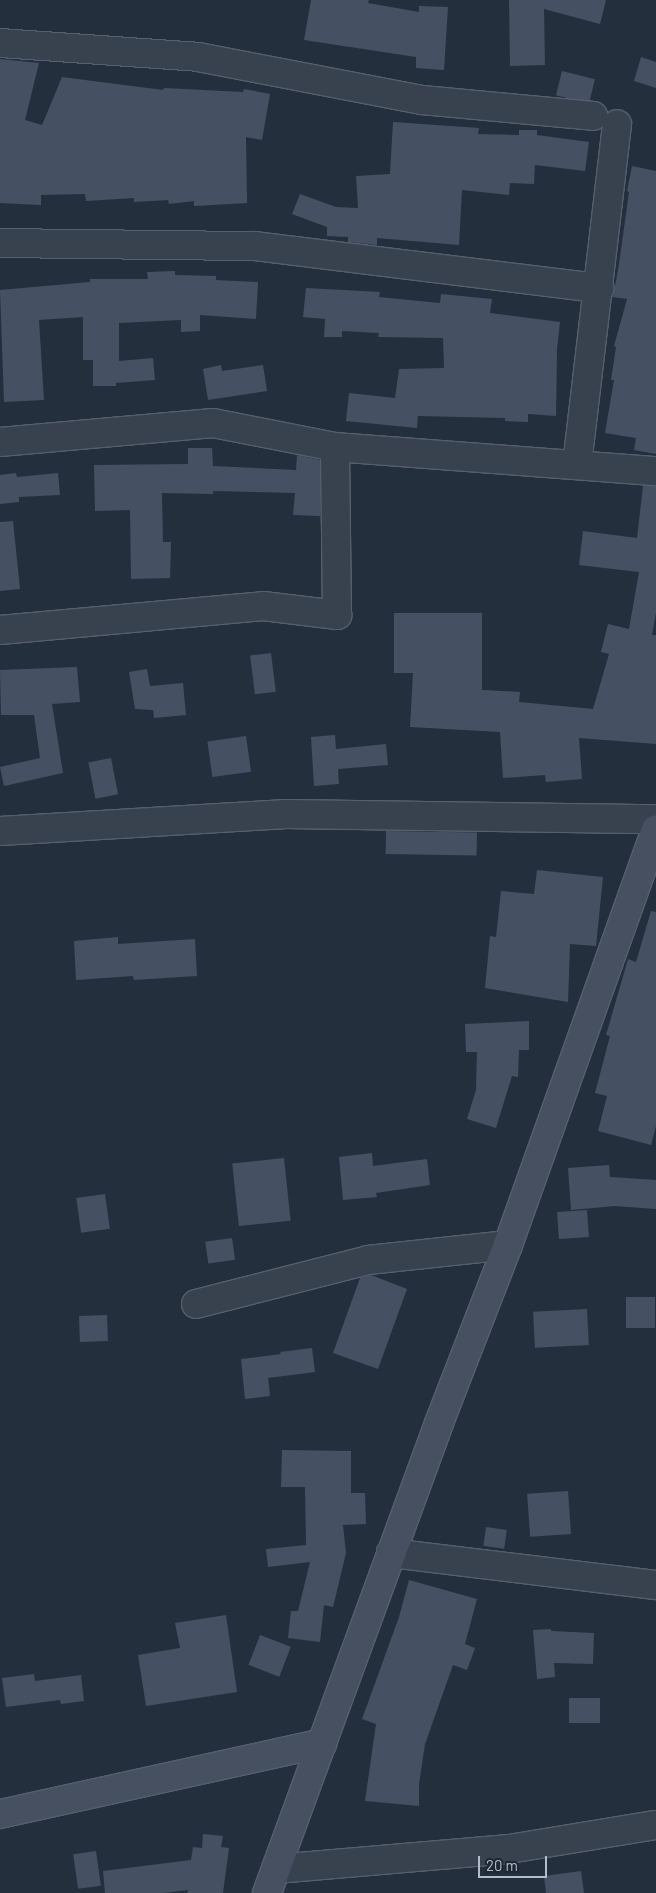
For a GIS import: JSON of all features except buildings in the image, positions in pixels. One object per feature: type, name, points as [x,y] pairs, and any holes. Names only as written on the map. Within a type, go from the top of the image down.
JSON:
[{"type":"street","points":[[0,43],[198,57],[422,100],[605,120],[599,288],[577,465]]},
{"type":"street","points":[[0,243],[255,246],[599,288]]},
{"type":"street","points":[[0,442],[213,424],[335,446],[656,471]]},
{"type":"street","points":[[0,630],[263,606],[337,615],[335,446]]},
{"type":"street","points":[[0,831],[286,814],[656,819]]},
{"type":"street","points":[[656,830],[508,1245],[391,1553],[271,1881],[509,1849],[656,1825]]},
{"type":"street","points":[[196,1304],[368,1260],[508,1245]]},
{"type":"street","points":[[391,1553],[656,1585]]},
{"type":"street","points":[[0,1814],[322,1742]]}]
